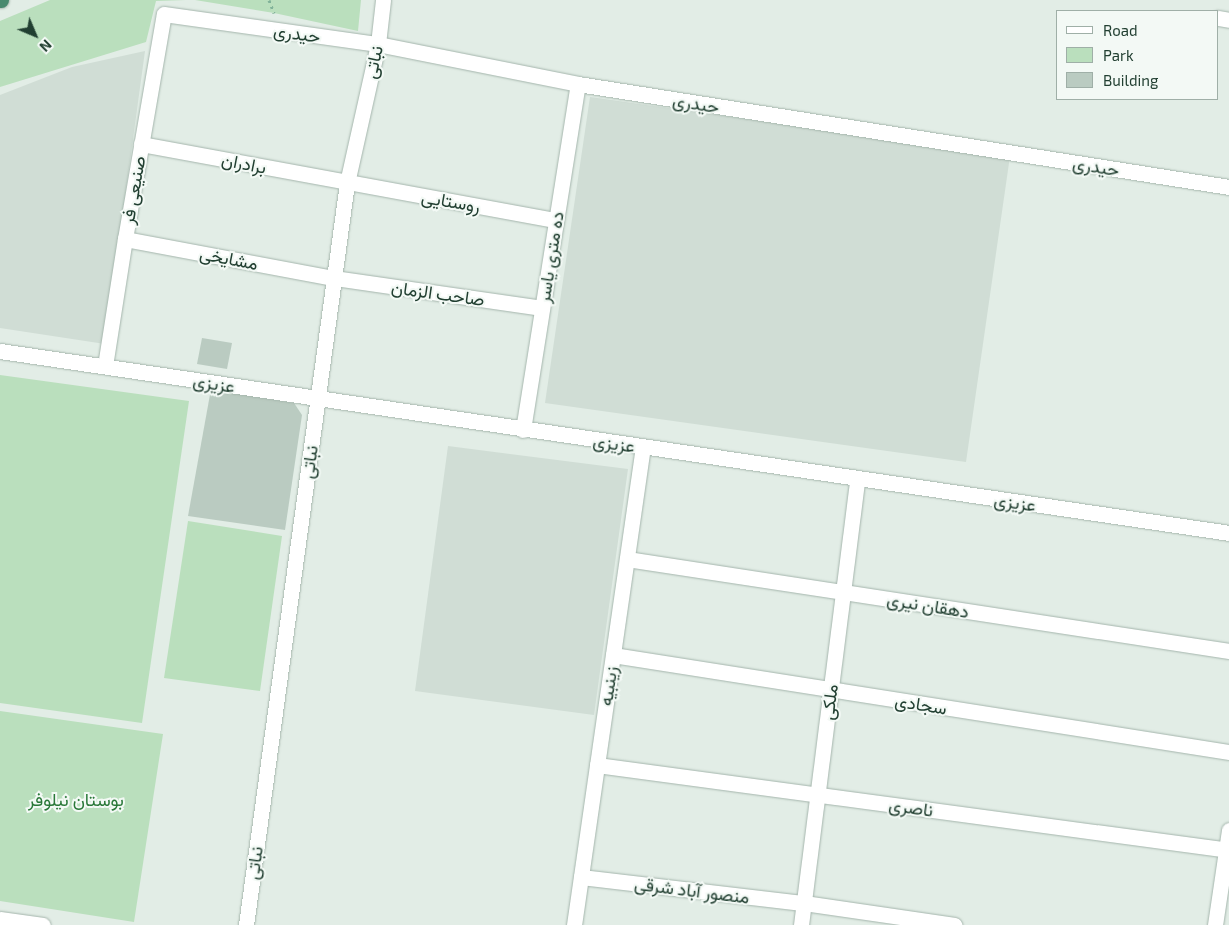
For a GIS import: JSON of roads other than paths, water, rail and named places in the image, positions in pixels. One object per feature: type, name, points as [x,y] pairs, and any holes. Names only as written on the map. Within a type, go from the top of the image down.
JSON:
[{"type":"street","name":"نباتی","points":[[246,925],[347,183],[378,44],[383,0]]},
{"type":"street","name":"حیدری","points":[[164,14],[378,44],[578,84],[1229,187]]},
{"type":"street","name":"صنیعی فر","points":[[105,366],[164,14]]},
{"type":"street","name":"ده متری یاسر","points":[[522,430],[578,84]]},
{"type":"street","name":"برادران","points":[[141,144],[347,183]]},
{"type":"street","name":"روستایی","points":[[347,183],[556,220]]},
{"type":"street","name":"مشایخی","points":[[125,239],[334,278]]},
{"type":"street","name":"صاحب الزمان","points":[[334,278],[542,308]]},
{"type":"street","name":"عزیزی","points":[[0,351],[1229,534]]},
{"type":"street","name":"زینبیه","points":[[574,925],[643,447]]},
{"type":"street","name":"ملکی","points":[[801,925],[857,479]]},
{"type":"street","name":"دهقان نیری","points":[[627,559],[1229,651]]},
{"type":"street","name":"سجادی","points":[[613,655],[1229,752]]},
{"type":"street","name":"ناصری","points":[[597,765],[1228,850]]},
{"type":"street","points":[[1215,925],[1228,850],[1229,830]]},
{"type":"street","name":"منصور آباد شرقی","points":[[581,877],[804,903],[954,925]]},
{"type":"street","points":[[0,919],[43,925]]},
{"type":"park label","name":"بوستان نیلوفر","points":[[76,799]]}]
